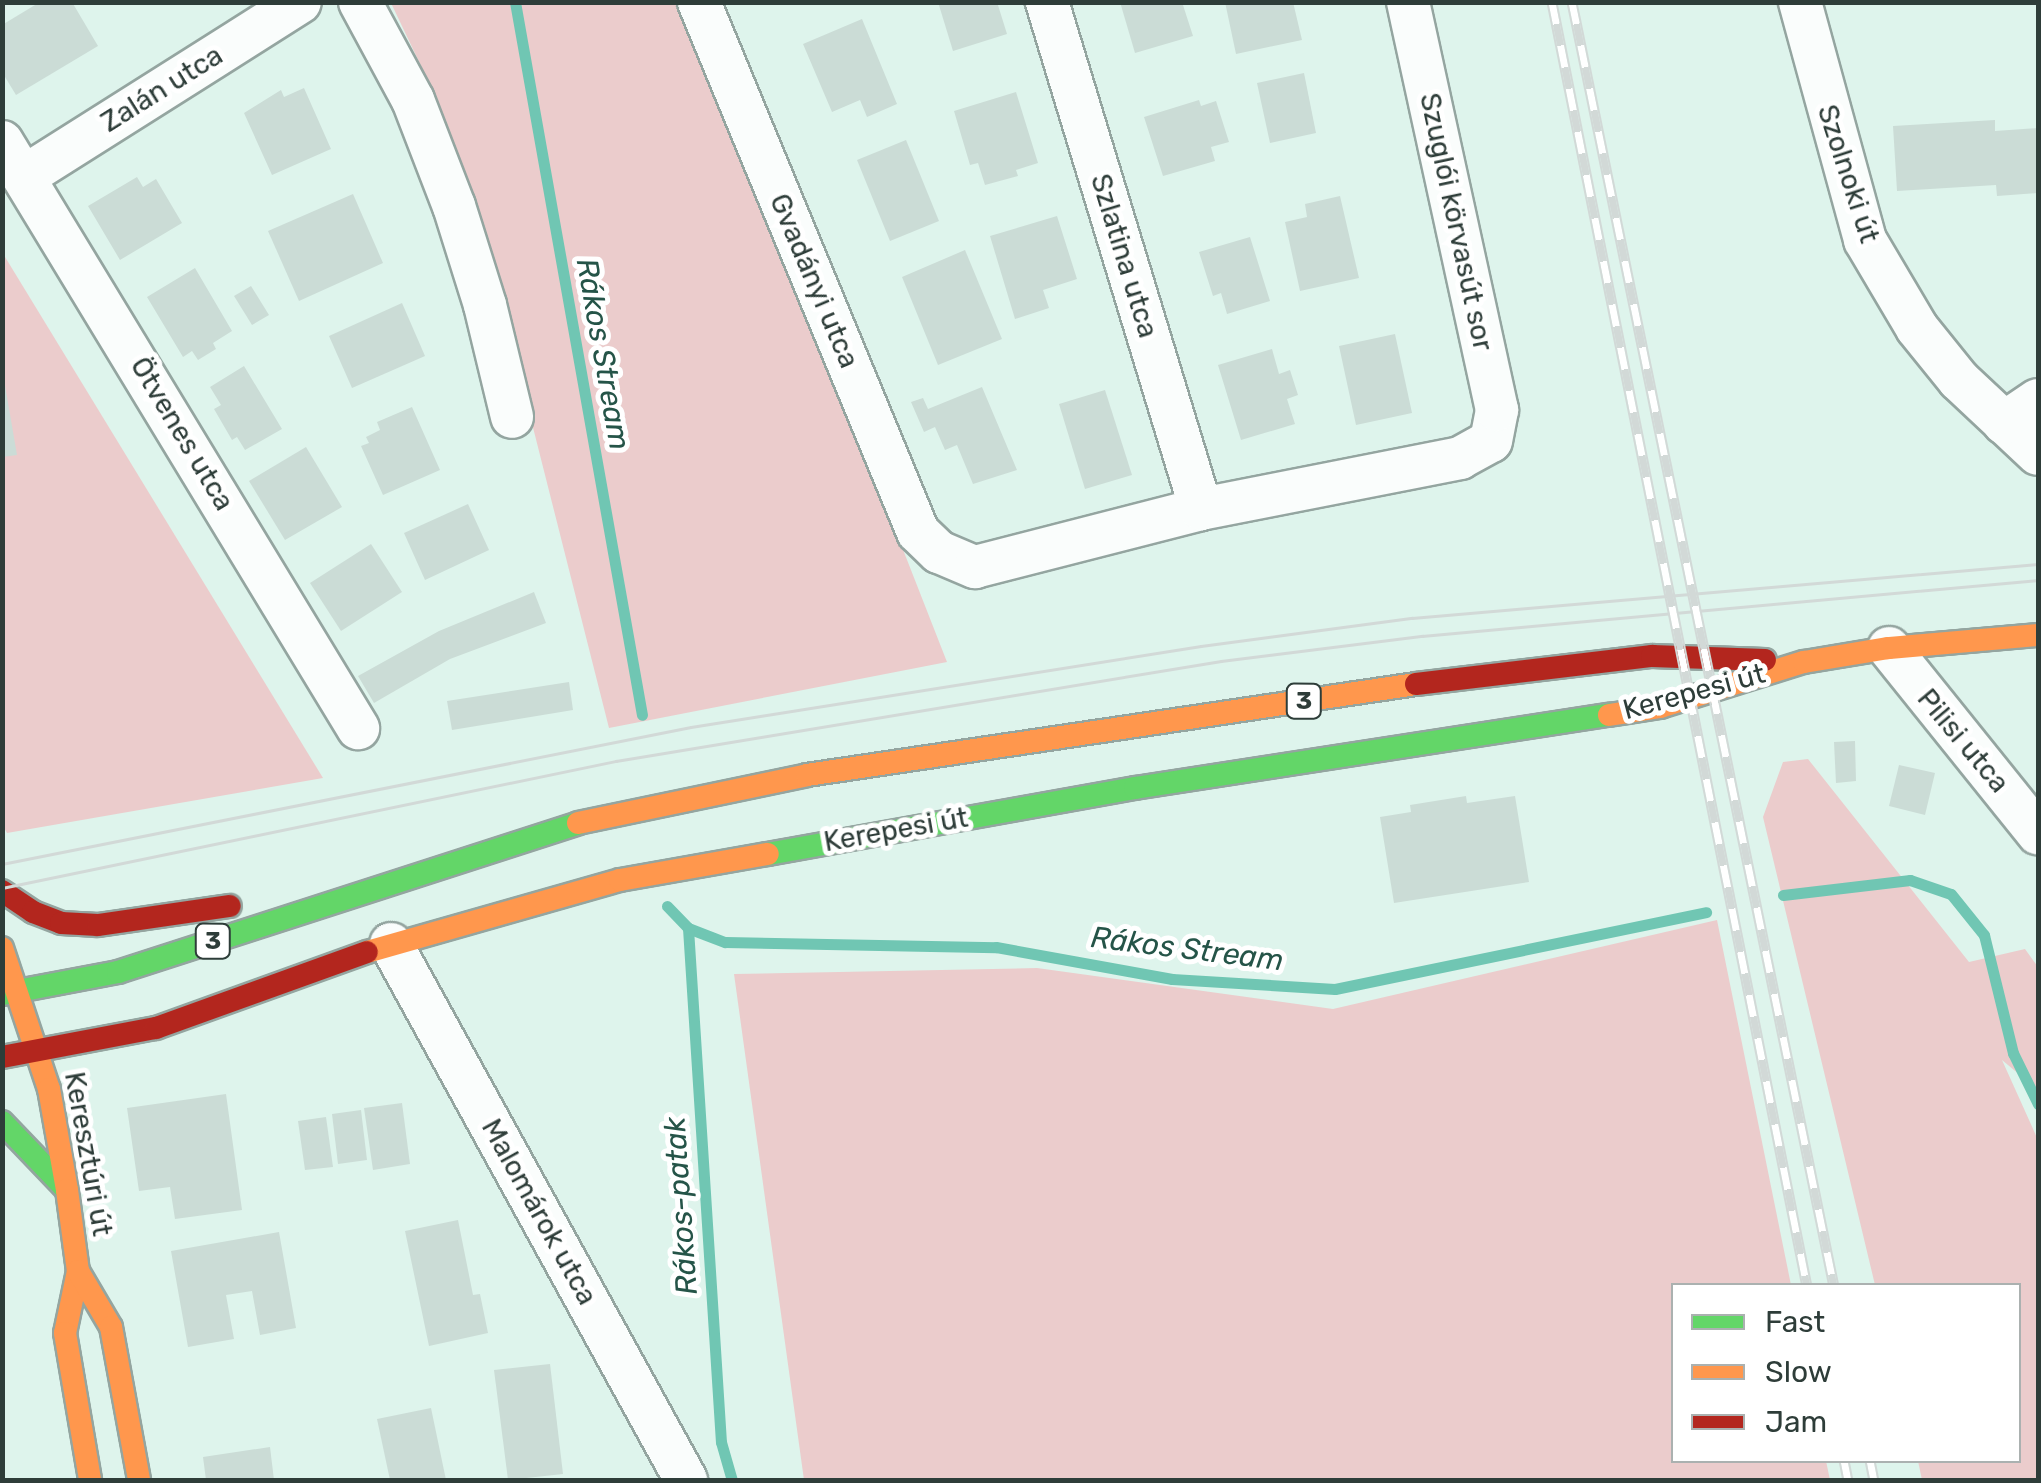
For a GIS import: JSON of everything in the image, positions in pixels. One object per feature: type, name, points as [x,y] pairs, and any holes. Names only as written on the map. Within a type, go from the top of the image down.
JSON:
[{"type":"main road","name":"Kerepesi út","points":[[2,1057],[156,1028],[390,944],[620,880],[1134,788],[1660,707],[1804,662],[1889,648],[2038,634]]},
{"type":"main road","name":"Kerepesi út","points":[[10,993],[118,972],[405,876],[608,815],[807,774],[1433,682],[1652,656],[1804,662]]},
{"type":"main road","points":[[2,891],[33,912],[61,923],[98,925],[168,918],[405,876]]},
{"type":"main road","name":"Keresztúri út","points":[[2,948],[10,993],[37,1052],[49,1090],[67,1190],[78,1270],[64,1333],[90,1480]]},
{"type":"main road","points":[[2,1122],[67,1190]]},
{"type":"main road","name":"Keresztúri út","points":[[78,1270],[111,1326],[139,1480]]},
{"type":"street","name":"Zalán utca","points":[[14,159],[300,2]]},
{"type":"street","points":[[360,2],[413,100],[454,206],[485,304],[512,417]]},
{"type":"street","name":"Gvadányi utca","points":[[699,2],[918,532],[939,552],[975,567],[1201,509]]},
{"type":"street","name":"Szlatina utca","points":[[1046,2],[1201,509]]},
{"type":"street","name":"Szuglói körvasút sor","points":[[1201,509],[1460,458],[1491,442],[1497,410],[1408,2]]},
{"type":"street","name":"Szolnoki út","points":[[1800,2],[1865,240],[1916,328],[1959,380],[2021,411]]},
{"type":"street","name":"Ötvenes utca","points":[[14,159],[358,728]]},
{"type":"street","points":[[2021,411],[2038,454]]},
{"type":"street","name":"Pilisi utca","points":[[1889,648],[2038,833]]},
{"type":"street","name":"Malomárok utca","points":[[390,944],[686,1480]]},
{"type":"shaded area","points":[[391,3],[684,3],[722,87],[947,662],[609,728],[477,206],[432,89]]},
{"type":"shaded area","points":[[2,252],[323,778],[7,833],[3,826]]},
{"type":"shaded area","points":[[1808,759],[1969,962],[2025,949],[2038,967],[2038,1090],[2002,1060],[2038,1140],[2038,1480],[1922,1480],[1918,1463],[2021,1463],[2021,1283],[1875,1283],[1763,817],[1783,762]]},
{"type":"shaded area","points":[[1717,920],[1791,1283],[1671,1283],[1671,1463],[1826,1463],[1830,1480],[804,1480],[734,974],[1037,968],[1333,1009]]},
{"type":"building","points":[[40,2],[72,2],[98,46],[16,95],[2,72],[2,25]]},
{"type":"building","points":[[938,2],[997,2],[1007,34],[953,51]]},
{"type":"building","points":[[1120,2],[1182,2],[1193,36],[1135,53]]},
{"type":"building","points":[[1225,2],[1293,2],[1302,40],[1236,54]]},
{"type":"building","points":[[862,19],[897,104],[867,117],[860,100],[832,112],[803,44]]},
{"type":"building","points":[[1304,73],[1316,133],[1270,143],[1257,83]]},
{"type":"building","points":[[304,88],[331,149],[272,175],[244,113],[281,90],[284,97]]},
{"type":"building","points":[[1016,92],[1038,163],[1016,170],[1018,176],[985,185],[978,163],[970,165],[954,111]]},
{"type":"building","points":[[1199,100],[1201,106],[1216,101],[1229,142],[1211,147],[1215,161],[1163,176],[1144,117]]},
{"type":"building","points":[[1995,120],[1995,131],[2038,128],[2038,193],[1997,196],[1996,185],[1897,191],[1893,126]]},
{"type":"building","points":[[906,140],[939,221],[890,241],[857,160]]},
{"type":"building","points":[[137,177],[143,187],[156,179],[182,223],[120,260],[88,206]]},
{"type":"building","points":[[353,194],[383,263],[299,301],[268,231]]},
{"type":"building","points":[[1340,196],[1359,278],[1300,291],[1285,222],[1307,217],[1305,204]]},
{"type":"building","points":[[1057,216],[1077,279],[1043,290],[1049,308],[1015,319],[990,236]]},
{"type":"building","points":[[1250,237],[1270,301],[1227,314],[1221,293],[1213,296],[1199,252]]},
{"type":"building","points":[[965,250],[1002,339],[938,365],[902,277]]},
{"type":"building","points":[[195,268],[232,331],[213,343],[216,349],[198,360],[192,351],[183,357],[147,297]]},
{"type":"building","points":[[251,286],[269,315],[252,325],[234,296]]},
{"type":"building","points":[[402,303],[425,356],[352,388],[329,336]]},
{"type":"building","points":[[1395,334],[1412,413],[1356,425],[1339,346]]},
{"type":"building","points":[[1272,349],[1279,374],[1290,370],[1298,395],[1287,399],[1295,424],[1241,440],[1218,365]]},
{"type":"building","points":[[244,366],[282,429],[245,450],[237,437],[232,440],[214,409],[221,405],[210,387]]},
{"type":"building","points":[[2,368],[17,455],[2,457]]},
{"type":"building","points":[[982,387],[1017,470],[973,484],[957,445],[945,450],[935,427],[924,432],[911,402],[923,398],[928,409]]},
{"type":"building","points":[[1105,390],[1132,475],[1085,489],[1059,404]]},
{"type":"building","points":[[412,407],[440,470],[383,495],[361,446],[369,443],[366,437],[380,430],[377,422]]},
{"type":"building","points":[[306,447],[342,507],[285,540],[249,481]]},
{"type":"building","points":[[468,504],[489,550],[425,580],[404,533]]},
{"type":"building","points":[[371,544],[402,592],[341,631],[310,583]]},
{"type":"building","points":[[534,592],[546,623],[450,659],[374,703],[358,676],[439,631]]},
{"type":"building","points":[[569,682],[573,710],[452,730],[447,701]]},
{"type":"building","points":[[1855,741],[1856,781],[1836,783],[1834,742]]},
{"type":"building","points":[[1899,765],[1935,773],[1925,815],[1889,806]]},
{"type":"building","points":[[1466,796],[1467,803],[1515,796],[1529,882],[1394,903],[1380,817],[1411,812],[1410,805]]},
{"type":"building","points":[[226,1094],[242,1210],[175,1219],[170,1187],[139,1191],[127,1108]]},
{"type":"building","points":[[402,1103],[410,1164],[373,1170],[364,1108]]},
{"type":"building","points":[[361,1110],[367,1160],[338,1164],[332,1114]]},
{"type":"building","points":[[326,1117],[333,1167],[305,1170],[298,1121]]},
{"type":"building","points":[[458,1220],[473,1295],[480,1294],[488,1333],[429,1346],[405,1231]]},
{"type":"building","points":[[279,1232],[296,1328],[260,1335],[252,1291],[226,1295],[234,1339],[188,1347],[171,1251]]},
{"type":"building","points":[[550,1364],[563,1474],[508,1480],[494,1370]]},
{"type":"building","points":[[431,1408],[446,1480],[390,1480],[377,1419]]},
{"type":"building","points":[[270,1447],[274,1480],[206,1480],[203,1457]]},
{"type":"waterway","name":"Rákos Stream","points":[[515,2],[642,715]]},
{"type":"waterway","name":"Rákos Stream","points":[[1783,895],[1910,880],[1951,894],[1984,935],[2013,1053],[2038,1104]]},
{"type":"waterway","name":"Rákos Stream","points":[[667,906],[688,928],[725,942],[996,947],[1172,979],[1335,989],[1706,912]]},
{"type":"waterway","name":"Rákos-patak","points":[[688,928],[721,1442],[732,1480]]},
{"type":"tram line","points":[[2,864],[691,727],[1201,646],[1412,618],[2038,564]]},
{"type":"tram line","points":[[2,888],[616,761],[1221,661],[1422,636],[2038,580]]},
{"type":"railway","points":[[1552,2],[1806,1283]]},
{"type":"railway","points":[[1572,2],[1833,1283]]},
{"type":"railway","points":[[1845,1463],[1848,1480]]},
{"type":"railway","points":[[1871,1463],[1874,1480]]},
{"type":"traffic: fast","points":[[768,854],[1135,788],[1609,715]]},
{"type":"traffic: fast","points":[[2,994],[118,972],[578,823]]},
{"type":"traffic: fast","points":[[2,1122],[67,1190]]},
{"type":"traffic: slow","points":[[1609,715],[1660,707],[1804,662],[1889,648],[2038,635]]},
{"type":"traffic: slow","points":[[578,823],[807,775],[1416,684]]},
{"type":"traffic: slow","points":[[367,952],[620,880],[768,854]]},
{"type":"traffic: slow","points":[[2,948],[49,1089],[67,1190],[78,1271],[65,1333],[90,1480]]},
{"type":"traffic: slow","points":[[78,1271],[111,1327],[139,1480]]},
{"type":"traffic: jam","points":[[1416,684],[1652,656],[1765,660]]},
{"type":"traffic: jam","points":[[2,891],[33,912],[61,923],[98,925],[230,906]]},
{"type":"traffic: jam","points":[[2,1057],[156,1028],[367,952]]}]
